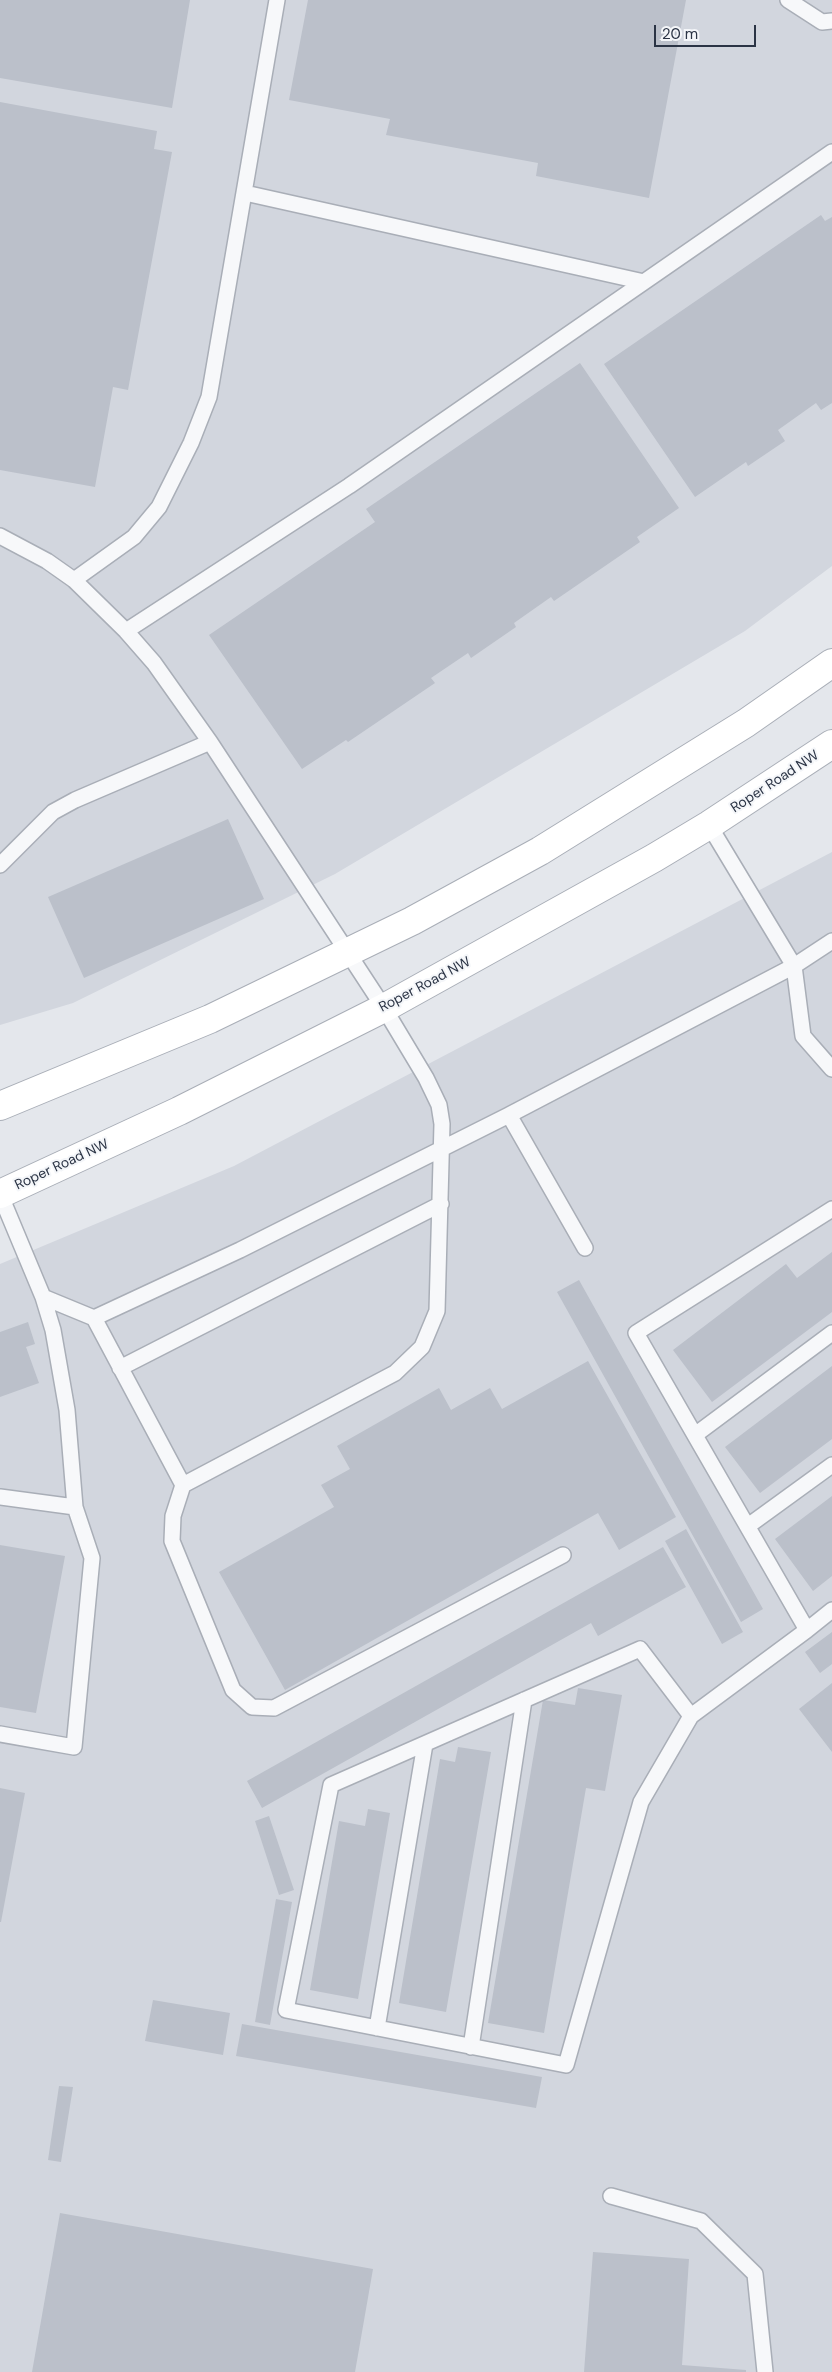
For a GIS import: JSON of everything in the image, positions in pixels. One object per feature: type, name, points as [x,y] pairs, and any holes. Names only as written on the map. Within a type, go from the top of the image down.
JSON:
[{"type":"main road","points":[[0,1106],[210,1019],[412,921],[540,852],[738,728],[832,663]]},
{"type":"main road","name":"Roper Road NW","points":[[0,1194],[179,1111],[384,1008],[550,918],[709,825],[832,744]]},
{"type":"lane","points":[[74,580],[134,537],[159,507],[191,443],[209,397],[246,193],[277,0]]},
{"type":"lane","points":[[788,0],[822,22],[832,22]]},
{"type":"lane","points":[[126,631],[350,486],[832,152]]},
{"type":"lane","points":[[246,193],[644,282]]},
{"type":"lane","points":[[0,536],[48,561],[74,580],[126,631],[154,663],[210,742],[384,1008],[426,1078],[439,1105],[442,1124],[442,1147],[437,1311],[422,1347],[395,1373],[183,1485],[173,1516],[172,1541],[233,1690],[252,1708],[274,1708],[563,1555]]},
{"type":"lane","points":[[0,865],[53,812],[75,800],[210,742]]},
{"type":"lane","points":[[709,825],[794,966],[803,1036],[831,1066]]},
{"type":"lane","points":[[94,1318],[240,1250],[509,1114],[794,966],[832,941]]},
{"type":"lane","points":[[509,1114],[585,1248]]},
{"type":"lane","points":[[0,1194],[43,1297],[60,1360],[67,1410],[75,1507],[92,1558],[74,1747],[0,1734]]},
{"type":"lane","points":[[120,1368],[441,1204]]},
{"type":"lane","points":[[807,1630],[636,1333],[832,1209]]},
{"type":"lane","points":[[43,1297],[94,1318],[183,1485]]},
{"type":"lane","points":[[695,1435],[832,1333]]},
{"type":"lane","points":[[748,1526],[832,1466]]},
{"type":"lane","points":[[0,1498],[75,1507]]},
{"type":"lane","points":[[691,1716],[640,1649],[331,1785],[286,2010],[566,2065],[641,1802],[691,1716],[832,1610]]},
{"type":"lane","points":[[471,2047],[524,1700]]},
{"type":"lane","points":[[377,2028],[425,1744]]},
{"type":"lane","points":[[611,2196],[701,2221],[755,2274],[765,2372]]},
{"type":"shaded area","points":[[0,0],[832,0],[832,566],[745,631],[335,874],[73,1003],[0,1025]]},
{"type":"shaded area","points":[[832,852],[832,2372],[0,2372],[0,1264],[234,1166]]},
{"type":"building","points":[[0,0],[190,0],[172,108],[0,78]]},
{"type":"building","points":[[308,0],[686,0],[649,198],[536,176],[538,163],[386,135],[390,119],[289,100]]},
{"type":"building","points":[[0,102],[157,131],[154,149],[172,152],[128,390],[113,387],[95,487],[0,470]]},
{"type":"building","points":[[821,215],[825,221],[832,217],[832,403],[821,410],[816,403],[778,430],[785,441],[748,466],[746,462],[695,497],[604,364]]},
{"type":"building","points":[[580,363],[679,508],[637,537],[640,542],[554,601],[551,597],[514,623],[516,627],[471,658],[468,653],[431,678],[435,683],[348,742],[346,740],[302,769],[209,635],[375,522],[366,509]]},
{"type":"building","points":[[228,819],[264,899],[84,978],[48,897]]},
{"type":"building","points":[[832,1252],[832,1312],[712,1402],[673,1350],[786,1264],[797,1278]]},
{"type":"building","points":[[579,1280],[763,1609],[741,1622],[557,1292]]},
{"type":"building","points":[[28,1322],[35,1344],[26,1347],[39,1383],[0,1397],[0,1332]]},
{"type":"building","points":[[588,1361],[676,1517],[619,1550],[598,1513],[285,1690],[219,1572],[334,1507],[321,1485],[350,1469],[337,1446],[439,1388],[451,1410],[490,1388],[502,1409]]},
{"type":"building","points":[[832,1366],[832,1439],[760,1493],[725,1447]]},
{"type":"building","points":[[832,1496],[832,1576],[813,1591],[775,1539]]},
{"type":"building","points":[[686,1529],[743,1632],[722,1644],[665,1541]]},
{"type":"building","points":[[0,1545],[65,1556],[36,1713],[0,1707]]},
{"type":"building","points":[[663,1547],[686,1587],[598,1636],[591,1623],[262,1808],[247,1781]]},
{"type":"building","points":[[832,1632],[832,1664],[820,1673],[805,1652]]},
{"type":"building","points":[[832,1683],[832,1752],[799,1709]]},
{"type":"building","points":[[578,1688],[622,1695],[605,1791],[586,1788],[544,2033],[488,2023],[543,1700],[575,1705]]},
{"type":"building","points":[[458,1747],[491,1752],[446,2012],[399,2003],[440,1759],[455,1762]]},
{"type":"building","points":[[0,1788],[25,1793],[1,1922],[0,1922]]},
{"type":"building","points":[[368,1809],[390,1813],[358,1999],[310,1990],[339,1821],[365,1826]]},
{"type":"building","points":[[269,1816],[294,1890],[279,1895],[255,1821]]},
{"type":"building","points":[[276,1899],[292,1902],[270,2025],[255,2022]]},
{"type":"building","points":[[153,2000],[230,2013],[223,2055],[145,2041]]},
{"type":"building","points":[[242,2024],[542,2077],[536,2108],[236,2056]]},
{"type":"building","points":[[59,2086],[73,2087],[61,2162],[48,2160]]},
{"type":"building","points":[[60,2213],[373,2269],[355,2372],[32,2372]]},
{"type":"building","points":[[593,2252],[689,2259],[682,2365],[746,2370],[746,2372],[584,2372]]}]
